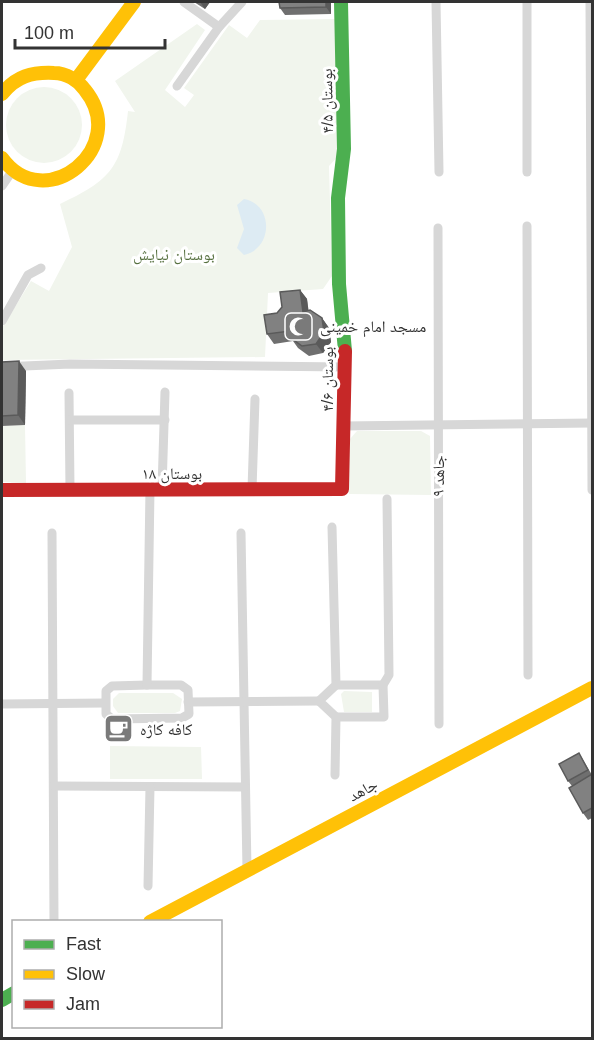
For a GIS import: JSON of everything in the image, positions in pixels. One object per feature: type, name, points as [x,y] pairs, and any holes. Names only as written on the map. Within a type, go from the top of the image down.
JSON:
[{"type":"street","points":[[184,2],[219,27]]},
{"type":"street","points":[[177,86],[219,27],[242,2]]},
{"type":"street","name":"بوستان ۴/۵","points":[[338,198],[344,149],[341,2]]},
{"type":"street","points":[[436,2],[439,172]]},
{"type":"street","points":[[527,2],[527,172]]},
{"type":"street","points":[[590,2],[592,490]]},
{"type":"street","points":[[76,80],[130,3]]},
{"type":"street","points":[[2,158],[13,170],[42,181],[64,177],[82,166],[95,149],[100,128],[96,106],[85,88],[76,80],[47,70],[27,74],[4,86]]},
{"type":"street","points":[[2,186],[13,170]]},
{"type":"street","name":"بوستان ۴/۶","points":[[338,198],[339,284],[346,367],[342,489]]},
{"type":"street","points":[[527,226],[528,675]]},
{"type":"street","name":"جاهد ۹","points":[[438,228],[439,724]]},
{"type":"street","points":[[2,321],[28,275],[41,268]]},
{"type":"street","points":[[2,368],[70,364],[346,367]]},
{"type":"street","points":[[147,685],[156,489],[165,420],[165,392]]},
{"type":"street","points":[[69,393],[70,490]]},
{"type":"street","points":[[252,489],[255,399]]},
{"type":"street","points":[[70,420],[165,420]]},
{"type":"street","points":[[343,426],[592,423]]},
{"type":"street","name":"بوستان ۱۸","points":[[2,490],[342,489]]},
{"type":"street","points":[[319,701],[336,717],[384,717],[383,685],[389,675],[387,499]]},
{"type":"street","points":[[332,528],[336,685]]},
{"type":"street","points":[[52,532],[54,920]]},
{"type":"street","points":[[241,533],[248,870]]},
{"type":"street","points":[[147,685],[181,685],[188,690],[188,702],[189,714],[182,718],[112,719],[106,714],[105,703],[106,691],[112,686],[147,685]]},
{"type":"street","points":[[188,702],[319,701],[336,685],[383,685]]},
{"type":"street","name":"جاهد","points":[[152,920],[592,688]]},
{"type":"street","points":[[2,704],[105,703]]},
{"type":"street","points":[[335,775],[336,717]]},
{"type":"street","points":[[54,786],[245,787]]},
{"type":"street","points":[[148,886],[150,787]]},
{"type":"green space","name":"بوستان نیایش","points":[[337,19],[342,152],[329,166],[332,276],[323,289],[268,293],[265,357],[2,360],[2,328],[31,281],[49,291],[72,247],[60,204],[102,179],[117,159],[122,146],[128,111],[135,112],[115,81],[197,24],[205,30],[165,90],[185,107],[194,95],[184,88],[229,25],[247,38],[260,20]]},
{"type":"green space","points":[[44,87],[58,90],[71,98],[79,111],[82,125],[79,139],[71,152],[58,160],[44,163],[30,160],[17,152],[9,139],[6,125],[9,111],[17,98],[30,90]]},
{"type":"green space","points":[[25,425],[26,483],[2,482],[2,426]]},
{"type":"green space","points":[[357,431],[421,431],[430,436],[431,495],[349,494],[350,439]]},
{"type":"green space","points":[[344,691],[372,692],[372,712],[344,712],[341,694]]},
{"type":"green space","points":[[119,693],[173,693],[182,699],[180,711],[175,713],[118,713],[113,706],[113,699]]},
{"type":"green space","points":[[110,746],[201,747],[202,779],[110,779]]},
{"type":"shaded area","points":[[244,199],[254,203],[260,209],[265,217],[266,226],[261,244],[254,251],[244,255],[237,248],[244,229],[237,205]]},
{"type":"building","points":[[279,2],[326,2],[326,7],[280,8]]},
{"type":"building","name":"مسجد امام خمینی","points":[[300,290],[303,312],[310,310],[322,318],[324,332],[316,344],[302,346],[291,338],[290,331],[267,334],[264,315],[277,313],[282,307],[280,292]]},
{"type":"building","points":[[19,361],[18,415],[2,416],[2,362]]},
{"type":"building","points":[[579,753],[588,770],[568,781],[559,764]]},
{"type":"building","points":[[592,774],[592,808],[583,813],[569,788]]},
{"type":"traffic: fast","points":[[341,2],[344,149],[338,198],[339,284],[345,351]]},
{"type":"traffic: fast","points":[[2,1000],[12,994]]},
{"type":"traffic: slow","points":[[76,80],[134,2]]},
{"type":"traffic: slow","points":[[2,94],[13,83],[32,74],[58,73],[67,76],[79,83],[85,90],[96,112],[97,133],[90,152],[77,168],[59,177],[40,180],[20,174],[2,158]]},
{"type":"traffic: slow","points":[[154,920],[592,688]]},
{"type":"traffic: jam","points":[[2,490],[342,489],[345,351]]},
{"type":"place","name":"مسجد امام خمینی","points":[[299,326]]},
{"type":"place","name":"کافه کاژه","points":[[119,729]]}]
